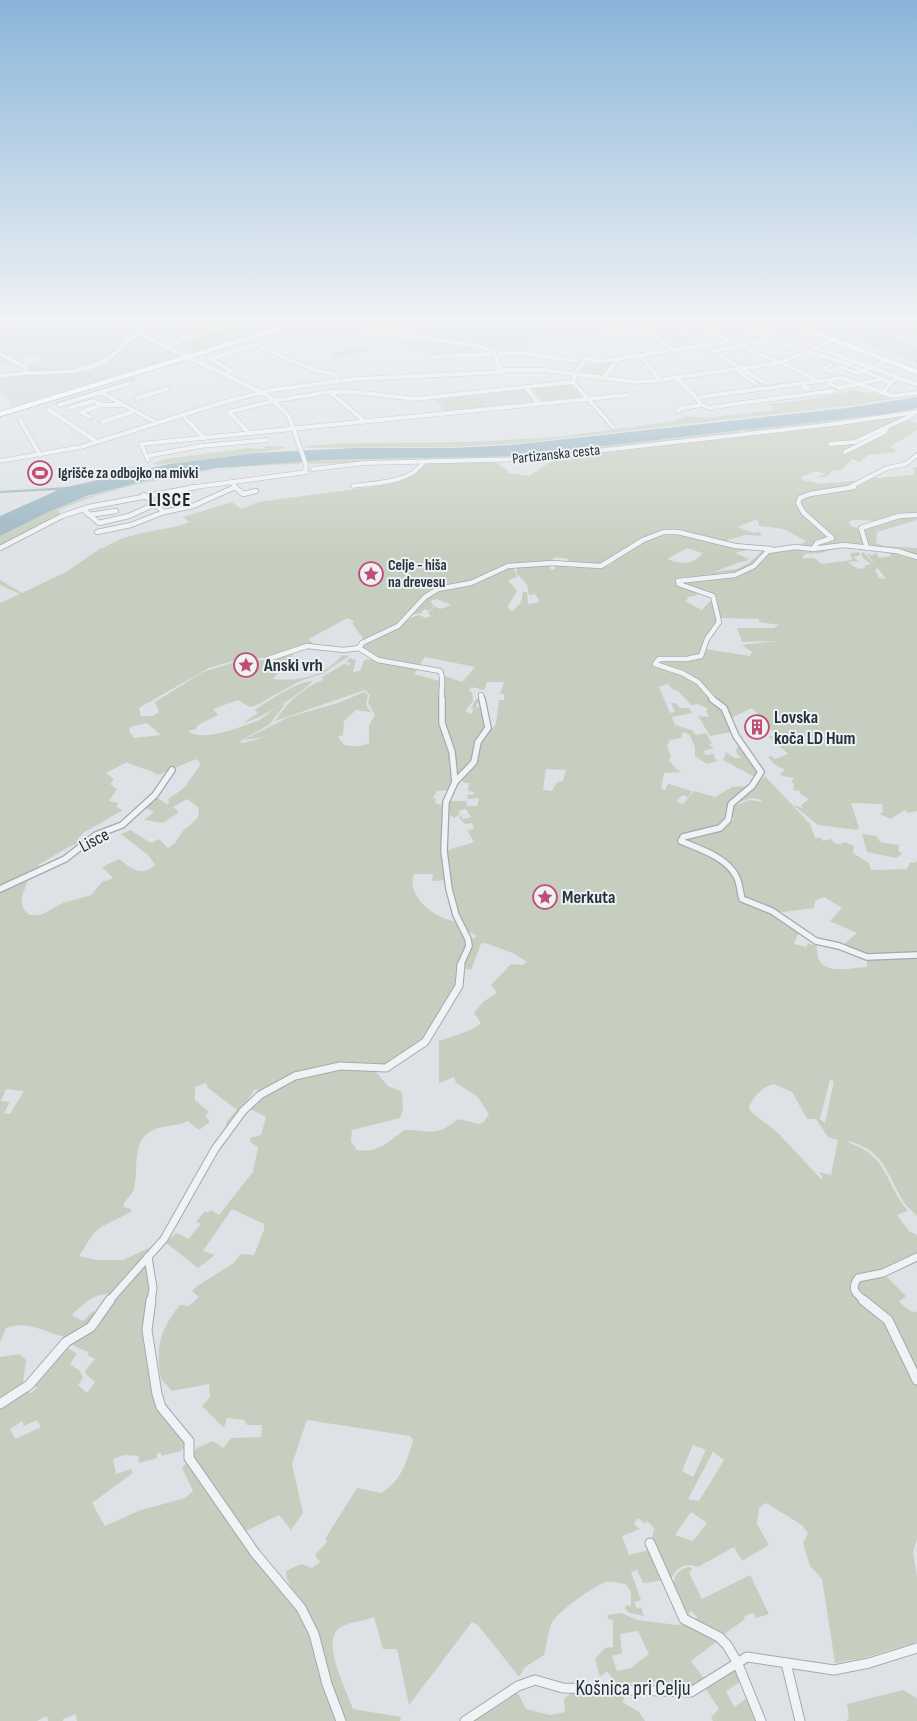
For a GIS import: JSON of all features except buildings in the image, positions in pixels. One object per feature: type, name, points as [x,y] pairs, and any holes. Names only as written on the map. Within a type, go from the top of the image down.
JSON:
[{"type":"main road","points":[[0,414],[51,398]]},
{"type":"street","points":[[59,405],[80,398]]},
{"type":"street","points":[[112,398],[157,423]]},
{"type":"street","points":[[0,461],[40,455],[97,442],[239,398]]},
{"type":"street","points":[[273,398],[286,413],[294,428],[308,469]]},
{"type":"street","points":[[249,433],[229,412],[287,398]]},
{"type":"street","points":[[337,398],[364,421]]},
{"type":"street","points":[[534,398],[538,403]]},
{"type":"street","points":[[267,440],[201,446],[147,458],[141,444],[583,398]]},
{"type":"street","points":[[586,398],[613,427]]},
{"type":"street","points":[[698,398],[702,405]]},
{"type":"street","points":[[740,398],[745,402]]},
{"type":"street","points":[[677,411],[682,408],[702,405],[709,408],[768,398]]},
{"type":"street","points":[[69,408],[93,401],[102,405]]},
{"type":"street","points":[[90,417],[81,412],[102,405],[124,405]]},
{"type":"street","points":[[48,409],[97,442]]},
{"type":"street","points":[[102,422],[135,411]]},
{"type":"street","points":[[830,444],[854,442],[916,412]]},
{"type":"street","name":"Partizanska cesta","points":[[231,481],[297,473],[308,469],[323,470],[366,463],[504,460],[550,456],[834,424],[916,412]]},
{"type":"street","points":[[185,418],[204,438]]},
{"type":"street","points":[[20,420],[40,455]]},
{"type":"street","points":[[846,452],[885,432],[887,427]]},
{"type":"street","points":[[233,435],[236,443]]},
{"type":"street","points":[[813,549],[817,542],[832,538],[804,513],[798,503],[800,498],[810,494],[853,487],[874,477],[886,468],[906,464],[917,455]]},
{"type":"street","points":[[353,486],[406,476],[420,469],[423,463]]},
{"type":"street","points":[[0,548],[62,516],[83,509],[144,495],[231,481],[243,494],[256,491]]},
{"type":"street","points":[[97,532],[131,525],[164,512],[193,506],[236,488]]},
{"type":"street","points":[[144,495],[164,512]]},
{"type":"street","points":[[83,509],[99,523],[129,516],[155,504]]},
{"type":"street","points":[[89,515],[116,511]]},
{"type":"street","points":[[867,548],[861,528],[899,516],[917,516]]},
{"type":"street","points":[[359,648],[362,643],[398,626],[418,604],[438,588],[471,583],[508,566],[552,563],[601,566],[657,533],[689,534],[714,542],[747,548],[776,549],[795,547],[813,549],[834,545],[897,551],[917,557]]},
{"type":"street","points":[[776,549],[765,553],[754,566],[744,572],[725,577],[688,578],[678,581],[679,584],[688,589],[710,595],[716,601],[715,607],[719,622],[708,640],[704,652],[696,658],[680,660],[659,659],[655,664],[682,673],[698,682],[711,698],[724,708],[736,736],[761,772],[752,786],[731,804],[728,820],[720,828],[683,837],[681,841],[699,848],[729,868],[736,876],[742,899],[772,911],[816,941],[839,946],[867,957],[917,954]]},
{"type":"street","points":[[268,659],[307,646],[344,650],[359,648],[378,660],[440,671],[442,677],[440,691],[444,705],[442,724],[452,752],[455,782]]},
{"type":"street","points":[[0,1404],[21,1392],[46,1367],[62,1346],[93,1326],[112,1297],[169,1231],[208,1159],[242,1112],[268,1090],[283,1081],[314,1070],[349,1066],[380,1070],[426,1042],[456,991],[459,969],[469,946],[452,903],[444,851],[446,802],[455,782],[474,762],[478,742],[488,728],[482,695]]},
{"type":"street","name":"Lisce","points":[[0,889],[65,859],[96,836],[122,825],[155,795],[172,770]]},
{"type":"street","points":[[148,1257],[153,1288],[148,1330],[161,1407],[189,1441],[189,1458],[235,1525],[255,1553],[301,1608],[314,1634],[327,1684],[341,1721]]},
{"type":"street","points":[[917,1257],[883,1273],[860,1276],[854,1282],[856,1294],[888,1320],[917,1380]]},
{"type":"street","points":[[650,1543],[684,1619],[719,1637],[728,1644],[761,1721]]},
{"type":"street","points":[[737,1662],[747,1657],[834,1670],[869,1663],[917,1648]]},
{"type":"street","name":"Košnica pri Celju","points":[[465,1721],[518,1686],[535,1680],[563,1688],[691,1692],[707,1685],[737,1662]]},
{"type":"street","points":[[786,1663],[800,1721]]},
{"type":"shaded area","points":[[8,398],[47,398],[12,409]]},
{"type":"shaded area","points":[[533,398],[536,402],[443,412],[435,399]]},
{"type":"green space","points":[[68,398],[75,398],[58,404],[53,403]]},
{"type":"green space","points":[[450,398],[478,398],[485,401],[483,405],[495,406],[446,411],[445,409],[449,408],[442,404]]},
{"type":"green space","points":[[540,398],[570,398],[542,401]]},
{"type":"green space","points":[[896,398],[855,405],[521,443],[452,447],[306,448],[304,446],[350,443],[468,442],[558,437],[675,421],[685,416],[705,418],[775,410],[768,404],[811,399]]},
{"type":"green space","points":[[917,409],[876,418],[750,432],[744,430]]},
{"type":"green space","points":[[899,416],[917,423],[917,430],[890,447],[896,450],[894,452],[868,455],[860,462],[852,459],[842,470],[832,471],[826,477],[816,478],[826,474],[815,471],[801,477],[802,480],[821,484],[864,480],[851,487],[807,494],[798,498],[797,508],[830,537],[817,541],[811,548],[798,547],[806,541],[784,529],[759,526],[758,521],[755,520],[737,527],[754,533],[760,532],[761,536],[746,535],[727,540],[729,544],[690,533],[662,532],[634,543],[603,565],[567,563],[568,559],[556,557],[549,562],[524,566],[509,564],[475,581],[432,590],[406,613],[403,620],[397,625],[364,640],[352,623],[354,621],[347,618],[309,639],[314,645],[301,646],[274,658],[243,658],[209,668],[139,708],[141,716],[152,716],[159,712],[155,702],[203,672],[242,660],[273,660],[297,650],[273,679],[283,680],[302,678],[320,673],[342,655],[349,656],[322,674],[300,681],[255,706],[250,707],[238,700],[213,709],[218,715],[198,725],[196,729],[188,731],[203,735],[223,732],[259,720],[285,704],[270,724],[242,740],[240,742],[242,743],[266,737],[243,740],[289,717],[338,703],[364,692],[368,695],[366,705],[371,712],[356,710],[344,721],[343,735],[338,737],[344,745],[363,746],[369,743],[369,725],[375,715],[368,703],[370,695],[365,690],[275,721],[296,697],[308,687],[323,680],[322,677],[344,664],[349,665],[350,663],[346,662],[350,658],[356,660],[353,672],[360,671],[364,660],[369,659],[418,669],[414,674],[439,681],[445,676],[462,682],[475,667],[425,657],[418,667],[403,665],[381,660],[362,649],[369,642],[385,635],[410,618],[419,615],[426,618],[431,616],[428,613],[435,606],[440,609],[451,605],[437,599],[430,601],[434,606],[429,611],[425,609],[422,613],[409,615],[429,595],[439,589],[476,583],[504,568],[513,567],[517,577],[508,580],[517,591],[508,606],[509,610],[513,611],[521,602],[523,592],[527,592],[528,604],[540,602],[535,594],[529,595],[527,584],[516,573],[517,567],[549,563],[551,570],[555,569],[555,564],[576,568],[577,565],[608,566],[636,544],[664,533],[683,534],[750,549],[735,553],[749,559],[747,561],[714,572],[737,569],[749,563],[762,551],[759,549],[770,549],[754,565],[743,572],[719,573],[720,577],[706,574],[706,576],[684,577],[675,581],[681,587],[699,593],[695,596],[687,597],[688,599],[685,601],[702,610],[709,602],[714,600],[718,623],[706,639],[701,654],[689,657],[659,657],[654,660],[653,666],[679,673],[704,689],[725,715],[732,732],[710,736],[698,716],[709,717],[706,711],[708,709],[698,704],[691,705],[678,691],[672,689],[668,684],[659,687],[670,713],[675,712],[671,703],[676,703],[680,708],[689,708],[692,713],[672,717],[675,725],[692,730],[696,735],[706,733],[712,743],[709,745],[714,748],[703,751],[706,755],[713,754],[714,758],[718,761],[707,764],[695,756],[695,747],[689,734],[683,732],[681,738],[670,740],[667,746],[671,756],[669,760],[681,772],[664,773],[661,789],[665,790],[668,784],[692,791],[688,797],[683,795],[676,801],[683,804],[694,791],[715,797],[732,787],[750,786],[728,806],[726,815],[718,827],[677,839],[698,849],[728,869],[737,881],[740,899],[769,911],[798,933],[794,944],[806,947],[808,943],[817,946],[821,963],[826,967],[841,969],[867,967],[867,958],[917,956],[917,1216],[903,1201],[882,1162],[869,1150],[860,1145],[847,1142],[861,1148],[879,1163],[908,1211],[897,1215],[909,1231],[917,1235],[917,1254],[881,1271],[858,1275],[850,1287],[856,1297],[887,1320],[917,1384],[917,1539],[913,1552],[917,1577],[917,1642],[863,1658],[835,1663],[822,1579],[810,1566],[803,1543],[808,1533],[802,1525],[766,1503],[759,1508],[757,1524],[769,1545],[742,1561],[734,1547],[698,1567],[688,1565],[681,1567],[670,1582],[652,1540],[654,1528],[647,1521],[645,1524],[638,1518],[634,1524],[640,1529],[622,1536],[629,1555],[649,1550],[653,1553],[665,1580],[643,1583],[637,1570],[631,1572],[641,1600],[634,1602],[637,1609],[641,1607],[644,1616],[630,1613],[625,1609],[626,1605],[631,1606],[631,1592],[626,1584],[607,1582],[601,1584],[578,1598],[557,1616],[550,1628],[544,1655],[525,1667],[519,1677],[478,1625],[472,1622],[409,1705],[397,1649],[383,1649],[374,1617],[349,1624],[341,1627],[335,1633],[333,1642],[336,1666],[353,1709],[401,1717],[400,1721],[344,1721],[312,1625],[304,1606],[288,1582],[286,1571],[301,1564],[312,1568],[320,1562],[315,1555],[327,1542],[325,1539],[357,1488],[381,1493],[394,1483],[402,1470],[413,1440],[410,1436],[307,1420],[292,1464],[303,1513],[291,1530],[279,1515],[244,1532],[191,1455],[197,1448],[213,1441],[223,1448],[231,1438],[261,1437],[262,1425],[247,1425],[244,1420],[227,1418],[224,1428],[202,1406],[210,1397],[209,1384],[172,1391],[161,1379],[159,1348],[168,1322],[180,1305],[189,1306],[199,1297],[192,1291],[197,1286],[234,1263],[241,1254],[254,1255],[264,1230],[264,1224],[232,1209],[203,1251],[215,1255],[198,1268],[165,1242],[177,1233],[188,1239],[201,1224],[196,1222],[205,1211],[208,1213],[211,1210],[219,1215],[253,1172],[258,1147],[250,1142],[250,1138],[261,1135],[266,1117],[250,1109],[283,1082],[319,1071],[341,1068],[369,1070],[377,1073],[388,1086],[402,1092],[403,1109],[400,1118],[352,1130],[351,1141],[357,1150],[371,1150],[383,1146],[404,1130],[437,1131],[458,1119],[479,1124],[484,1122],[489,1114],[477,1096],[456,1083],[454,1077],[439,1083],[439,1041],[471,1030],[481,1023],[474,1013],[483,1002],[497,993],[491,985],[511,964],[522,965],[527,962],[513,953],[485,943],[481,944],[471,970],[463,968],[470,953],[471,940],[477,936],[466,930],[457,915],[445,851],[474,842],[467,830],[474,829],[472,823],[465,824],[459,818],[461,815],[463,819],[471,817],[466,809],[458,811],[460,814],[454,818],[446,812],[448,801],[466,801],[467,806],[477,806],[479,798],[467,799],[468,794],[473,795],[474,792],[468,791],[469,783],[464,783],[461,779],[475,761],[482,739],[496,724],[499,700],[504,700],[504,694],[500,694],[504,682],[487,682],[484,690],[471,687],[469,691],[472,692],[473,701],[465,711],[472,714],[473,708],[471,708],[476,699],[480,699],[480,703],[477,703],[476,707],[484,708],[486,729],[476,745],[472,762],[460,776],[456,770],[455,751],[445,728],[443,729],[452,759],[452,782],[450,790],[437,791],[433,798],[436,799],[435,803],[443,805],[442,846],[447,880],[432,881],[433,874],[414,874],[412,883],[414,891],[425,906],[441,917],[457,921],[467,946],[455,977],[457,983],[454,992],[422,1042],[390,1064],[375,1067],[347,1065],[311,1069],[277,1082],[247,1105],[258,1090],[255,1089],[224,1135],[227,1121],[237,1110],[208,1088],[206,1083],[195,1087],[195,1100],[209,1112],[205,1115],[210,1122],[199,1130],[188,1121],[155,1129],[145,1136],[138,1149],[134,1188],[123,1207],[131,1209],[131,1212],[101,1227],[93,1234],[79,1256],[96,1260],[123,1260],[155,1245],[111,1295],[105,1294],[95,1297],[72,1315],[83,1321],[93,1311],[98,1314],[85,1330],[70,1338],[30,1326],[14,1326],[6,1328],[0,1342],[0,890],[28,878],[22,896],[22,905],[29,915],[41,915],[63,903],[91,895],[102,882],[113,878],[102,867],[119,859],[137,870],[146,871],[150,869],[155,865],[149,856],[121,834],[130,830],[151,843],[159,839],[168,848],[174,844],[184,830],[197,818],[198,807],[187,799],[173,807],[179,812],[163,823],[144,820],[154,812],[144,807],[154,796],[167,804],[170,802],[167,800],[184,788],[201,764],[196,759],[158,775],[127,762],[106,773],[114,779],[110,784],[117,789],[109,801],[118,803],[116,807],[123,810],[83,833],[78,839],[82,841],[38,865],[42,869],[0,888],[0,603],[20,594],[0,585],[0,580],[22,593],[66,572],[101,548],[114,542],[135,535],[178,526],[189,522],[183,517],[232,502],[241,509],[258,502],[371,487],[415,474],[427,463],[495,462],[507,470],[508,473],[529,476],[556,458],[575,454]],"holes":[[[687,548],[702,553],[691,562],[681,563],[667,559]],[[147,723],[161,735],[134,738],[129,731],[130,727]],[[546,769],[566,770],[563,781],[557,782],[552,791],[543,790]],[[830,1080],[834,1081],[825,1123],[820,1119]],[[774,1084],[792,1092],[807,1119],[816,1119],[828,1137],[838,1140],[831,1175],[819,1172],[823,1177],[821,1179],[778,1133],[750,1111],[749,1106],[751,1102],[765,1087]],[[6,1089],[24,1091],[10,1114],[4,1113],[10,1102],[1,1101]],[[693,1445],[706,1450],[693,1477],[682,1471]],[[713,1452],[724,1460],[699,1501],[688,1499]],[[691,1512],[707,1523],[693,1541],[675,1535]]]},
{"type":"green space","points":[[741,431],[743,433],[519,458],[309,464],[308,461],[517,456]]},
{"type":"green space","points":[[263,447],[287,447],[157,465],[153,463],[165,459],[248,448],[266,449]]},
{"type":"green space","points":[[301,461],[301,464],[242,467],[178,476],[115,491],[59,510],[59,516],[0,547],[0,536],[35,518],[71,503],[108,491],[184,474],[223,468]]},
{"type":"green space","points":[[139,465],[145,467],[103,478],[83,477],[95,470],[109,472]]},
{"type":"green space","points":[[917,467],[917,513],[883,521],[849,521],[851,526],[857,528],[867,545],[834,544],[818,548],[819,543],[832,539],[807,515],[800,504],[800,499],[805,496],[854,488],[876,477],[912,475],[915,472],[912,468]]},
{"type":"green space","points":[[917,516],[917,520],[877,532],[876,543],[885,546],[917,548],[917,811],[908,813],[905,810],[890,819],[880,814],[883,812],[882,804],[851,803],[859,828],[857,830],[818,825],[793,805],[803,808],[801,805],[809,799],[800,794],[800,791],[793,790],[794,784],[791,782],[794,778],[782,776],[780,774],[785,770],[774,764],[768,757],[771,756],[775,759],[788,754],[768,736],[780,737],[780,733],[764,728],[766,718],[760,716],[752,708],[731,718],[699,682],[659,666],[658,662],[660,660],[690,660],[704,655],[706,649],[750,656],[752,652],[742,645],[777,641],[742,642],[737,628],[773,628],[780,625],[759,622],[759,619],[720,618],[716,606],[717,599],[714,596],[681,584],[681,581],[743,573],[766,553],[781,549],[836,548],[821,553],[805,554],[802,558],[814,558],[822,564],[852,560],[850,553],[859,552],[860,555],[853,557],[859,561],[848,562],[854,567],[861,569],[871,564],[864,559],[861,554],[863,552],[876,566],[867,554],[873,555],[878,552],[879,558],[891,556],[888,550],[869,547],[863,527],[897,518]],"holes":[[[878,568],[886,579],[879,578],[875,570]]]},
{"type":"green space","points":[[313,681],[280,706],[243,723],[258,713],[255,710],[275,697],[299,684]]},
{"type":"green space","points":[[737,747],[741,747],[759,771],[758,776],[753,776],[723,760],[726,752],[734,758],[741,758],[736,752]]},
{"type":"green space","points":[[765,776],[810,824],[815,838],[821,838],[823,841],[831,839],[834,843],[840,844],[845,842],[854,846],[853,853],[869,863],[871,870],[907,869],[910,862],[917,861],[917,953],[868,956],[843,945],[857,933],[830,921],[842,908],[824,897],[815,901],[814,908],[776,913],[744,898],[733,870],[684,841],[684,838],[710,832],[729,823],[734,819],[730,814],[731,807],[750,800],[763,802],[752,798],[733,804]]},
{"type":"green space","points":[[862,834],[876,836],[880,842],[899,845],[898,850],[902,854],[896,858],[867,852]]},
{"type":"green space","points":[[147,1264],[150,1288],[144,1330],[154,1394],[186,1446],[181,1451],[162,1456],[160,1452],[157,1454],[157,1458],[139,1463],[138,1456],[124,1455],[113,1459],[116,1474],[131,1469],[133,1473],[92,1503],[105,1526],[138,1511],[185,1498],[193,1491],[182,1468],[188,1461],[298,1610],[314,1651],[336,1721],[77,1721],[76,1714],[63,1719],[63,1721],[48,1721],[47,1716],[37,1721],[0,1721],[0,1406],[28,1391],[31,1393],[37,1388],[33,1384],[65,1346],[77,1354],[70,1364],[80,1371],[83,1378],[78,1385],[87,1393],[95,1382],[85,1371],[95,1359],[87,1355],[89,1352],[70,1343],[109,1305],[142,1266]],"holes":[[[37,1420],[41,1427],[15,1439],[10,1429],[22,1421],[24,1426]]]},
{"type":"green space","points":[[884,1274],[906,1296],[899,1302],[910,1311],[917,1312],[917,1377],[888,1317],[859,1296],[856,1283],[859,1279]]},
{"type":"green space","points":[[20,1354],[26,1360],[23,1384],[0,1401],[0,1357]]},
{"type":"green space","points":[[689,1567],[692,1569],[689,1573],[702,1599],[750,1575],[769,1614],[756,1618],[753,1613],[744,1616],[745,1619],[723,1635],[693,1623],[697,1617],[691,1611],[687,1617],[674,1589],[676,1576]]},
{"type":"green space","points":[[621,1613],[637,1620],[677,1625],[687,1624],[718,1638],[715,1643],[691,1661],[705,1680],[693,1685],[684,1686],[658,1682],[616,1683],[607,1671],[600,1677],[595,1659],[605,1648],[613,1647],[613,1620],[608,1619],[607,1615]],"holes":[[[638,1631],[649,1654],[631,1668],[617,1671],[612,1656],[622,1653],[620,1634]]]},
{"type":"green space","points":[[735,1669],[738,1669],[743,1680],[726,1691],[734,1707],[749,1697],[758,1721],[713,1721],[711,1717],[719,1709],[706,1689]]},
{"type":"green space","points":[[516,1689],[526,1709],[550,1715],[565,1712],[564,1699],[574,1691],[627,1692],[622,1702],[639,1712],[645,1721],[471,1721]]},
{"type":"green space","points":[[903,1690],[917,1698],[917,1721],[846,1721],[849,1719],[847,1704]]},
{"type":"water","points":[[917,398],[917,408],[885,414],[517,456],[326,460],[217,468],[144,481],[87,496],[48,512],[0,536],[0,516],[58,490],[0,493],[0,491],[67,487],[169,464],[255,453],[354,448],[453,448],[511,445],[847,408]]},
{"type":"railway","points":[[0,417],[61,398]]},
{"type":"place","name":"Igrišče za odbojko na mivki","points":[[40,473]]},
{"type":"place","name":"Celje - hiša na drevesu","points":[[371,574]]},
{"type":"place","name":"Anski vrh","points":[[246,665]]},
{"type":"place","name":"Lovska koča LD Hum","points":[[757,727]]},
{"type":"place","name":"Merkuta","points":[[545,897]]},
{"type":"district","name":"LISCE","points":[[170,499]]}]
